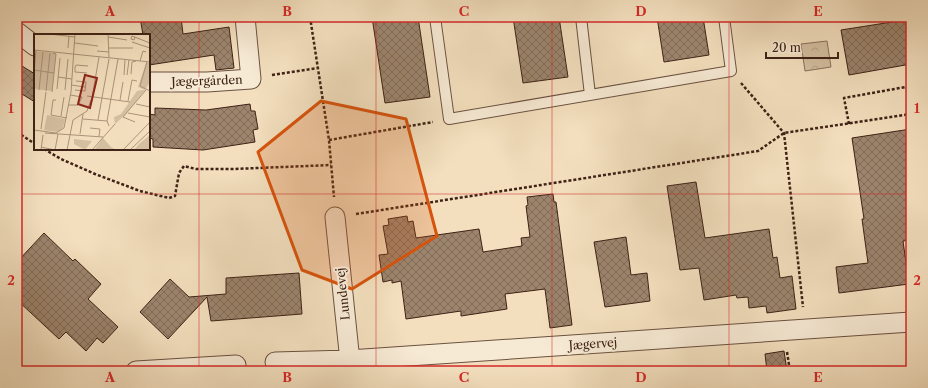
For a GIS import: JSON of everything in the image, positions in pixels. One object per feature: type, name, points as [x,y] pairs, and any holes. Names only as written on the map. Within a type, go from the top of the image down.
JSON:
[{"type":"street","name":"Jægergården","points":[[150,82],[207,82],[251,79],[245,17]]},
{"type":"street","points":[[17,32],[34,45]]},
{"type":"street","name":"Lundevej","points":[[335,217],[350,366]]},
{"type":"street","name":"Jægervej","points":[[275,362],[350,366],[805,329],[911,322]]},
{"type":"street","points":[[136,371],[236,365]]},
{"type":"lane","points":[[435,17],[449,119],[731,71],[724,17]]},
{"type":"lane","points":[[581,17],[590,95]]},
{"type":"path","points":[[310,17],[329,140],[335,217],[758,151],[784,133],[911,114]]},
{"type":"path","points":[[251,79],[318,68]]},
{"type":"path","points":[[731,71],[784,133],[805,329]]},
{"type":"path","points":[[848,124],[844,98],[911,86]]},
{"type":"path","points":[[329,140],[449,119]]},
{"type":"path","points":[[17,132],[34,143]]},
{"type":"path","points":[[46,150],[61,159],[95,174],[140,191],[169,198],[175,196],[179,173],[184,166],[196,169],[234,170],[331,165]]},
{"type":"highlighted area","points":[[321,101],[406,119],[437,236],[352,289],[302,270],[258,152]]},
{"type":"green space","points":[[827,41],[831,67],[805,71],[801,44]]},
{"type":"building","points":[[140,17],[181,17],[183,34],[229,27],[234,68],[216,70],[214,55],[150,65],[150,34],[143,34]]},
{"type":"building","points":[[372,17],[418,17],[430,97],[385,103]]},
{"type":"building","points":[[513,17],[559,17],[568,77],[523,83]]},
{"type":"building","points":[[657,17],[703,17],[709,55],[664,62]]},
{"type":"building","points":[[911,19],[911,64],[849,75],[841,30]]},
{"type":"building","points":[[17,63],[34,73],[34,101],[17,91]]},
{"type":"building","points":[[250,104],[251,111],[255,111],[258,129],[253,130],[255,142],[203,150],[153,147],[153,139],[150,138],[150,114],[155,115],[155,108],[206,110]]},
{"type":"building","points":[[911,129],[911,149],[906,150],[911,183],[911,240],[903,241],[909,284],[839,293],[836,267],[868,263],[862,219],[864,219],[852,138]]},
{"type":"building","points":[[696,182],[705,238],[769,229],[773,258],[777,257],[780,278],[792,276],[796,309],[767,313],[766,306],[749,308],[748,297],[737,298],[736,295],[704,300],[699,268],[680,270],[667,186]]},
{"type":"building","points":[[553,194],[554,202],[556,202],[572,325],[550,328],[545,289],[505,294],[507,309],[461,316],[461,311],[406,319],[401,281],[392,283],[392,280],[383,282],[379,255],[388,254],[383,226],[389,225],[388,219],[407,216],[408,222],[413,221],[416,238],[479,229],[483,252],[522,246],[521,238],[530,237],[526,206],[528,205],[527,197]]},
{"type":"building","points":[[44,233],[73,261],[75,259],[101,284],[88,299],[118,327],[103,343],[97,338],[86,351],[66,332],[59,339],[17,300],[17,262]]},
{"type":"building","points":[[626,237],[631,275],[647,273],[650,301],[605,307],[594,242]]},
{"type":"building","points":[[299,273],[302,314],[211,321],[207,297],[168,339],[140,312],[170,279],[189,297],[226,294],[226,278]]},
{"type":"building","points":[[784,351],[787,371],[767,371],[765,354]]}]
